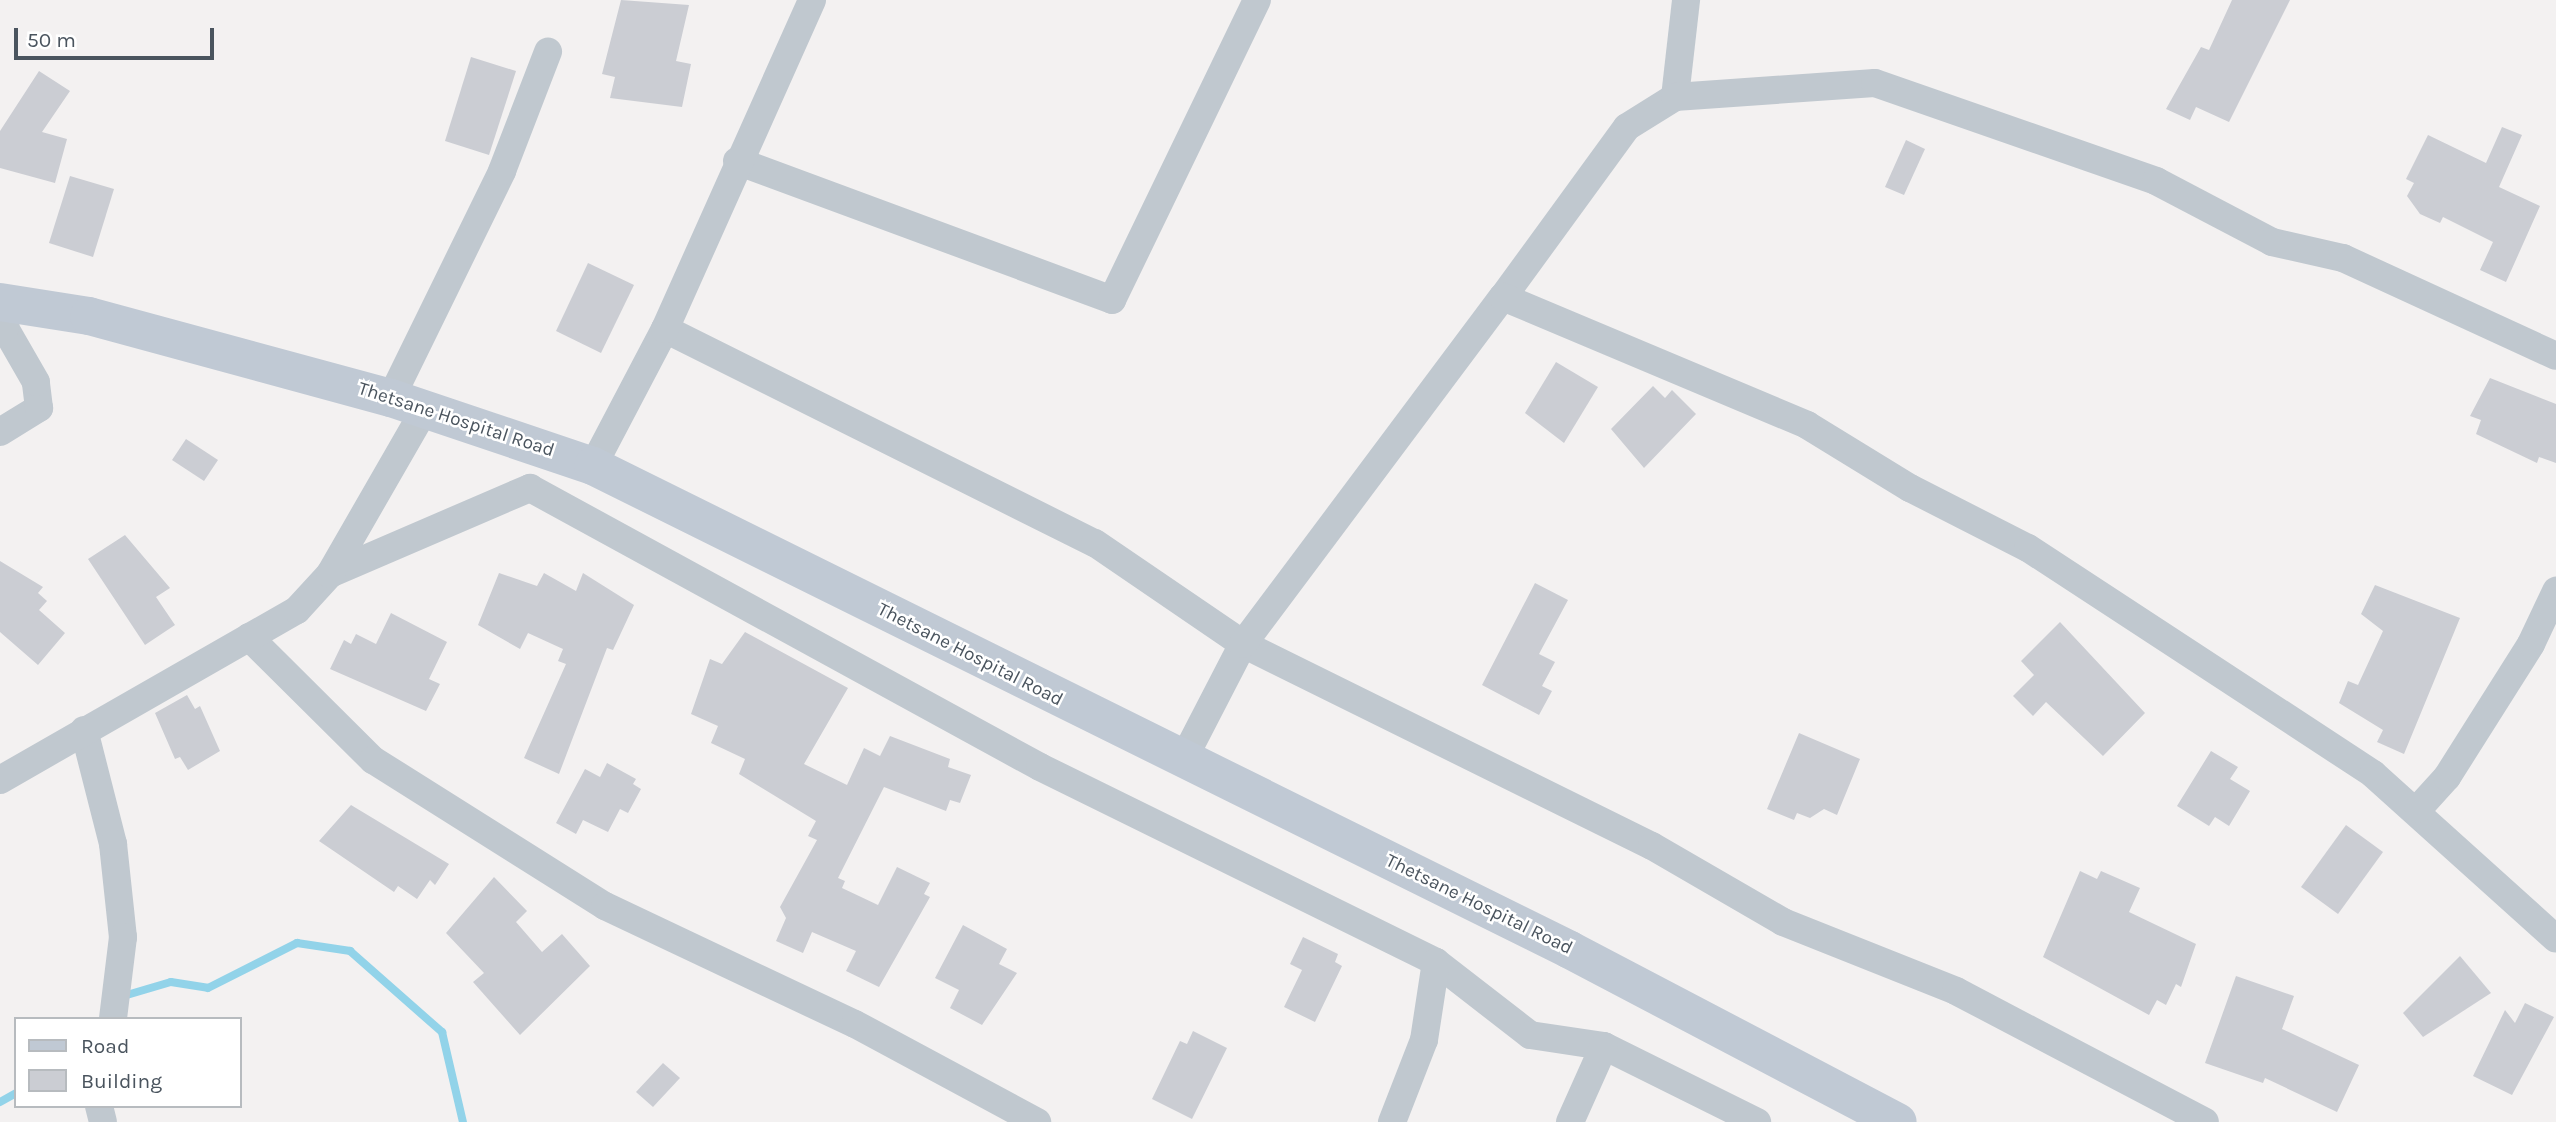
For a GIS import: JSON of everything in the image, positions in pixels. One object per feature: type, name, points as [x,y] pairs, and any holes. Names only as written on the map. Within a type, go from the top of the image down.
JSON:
[{"type":"main road","name":"Thetsane Hospital Road","points":[[4,303],[89,316],[409,402],[593,466],[1570,950],[1898,1122]]},
{"type":"street","points":[[593,466],[665,329],[737,161],[812,0]]},
{"type":"street","points":[[737,161],[1112,300],[1257,0]]},
{"type":"street","points":[[1675,97],[1686,0]]},
{"type":"street","points":[[0,780],[297,610],[330,574],[409,402],[548,52]]},
{"type":"street","points":[[1183,760],[1243,643],[1627,127],[1675,97],[1875,83],[2156,181],[2272,242],[2343,258],[2556,356]]},
{"type":"street","points":[[1503,297],[1807,425],[1910,488],[2028,548],[2418,809],[2433,834],[2556,939]]},
{"type":"street","points":[[0,432],[39,408],[36,382],[5,328],[4,303]]},
{"type":"street","points":[[665,329],[1095,543],[1243,643],[1652,846],[1783,922],[1956,991],[2205,1122]]},
{"type":"street","points":[[330,574],[530,488],[1040,767],[1436,962],[1530,1035],[1604,1046],[1757,1122]]},
{"type":"street","points":[[2418,809],[2447,777],[2531,644],[2556,591]]},
{"type":"street","points":[[249,637],[373,760],[606,906],[855,1024],[1037,1122]]},
{"type":"street","points":[[84,730],[113,844],[123,937],[113,1017]]},
{"type":"street","points":[[1392,1122],[1424,1040],[1436,962]]},
{"type":"street","points":[[1570,1122],[1604,1046]]},
{"type":"building","points":[[621,0],[689,5],[676,61],[691,64],[682,107],[610,98],[615,77],[602,74]]},
{"type":"building","points":[[2232,0],[2290,0],[2229,122],[2196,107],[2190,120],[2166,109],[2201,47],[2209,50]]},
{"type":"building","points":[[471,57],[516,71],[489,155],[445,141]]},
{"type":"building","points":[[39,71],[70,91],[42,132],[67,139],[55,183],[0,168],[0,131]]},
{"type":"building","points":[[2502,127],[2522,135],[2499,187],[2540,206],[2506,282],[2480,270],[2493,242],[2443,217],[2440,223],[2420,214],[2407,196],[2414,183],[2406,179],[2428,135],[2486,163]]},
{"type":"building","points":[[1906,140],[1925,149],[1904,195],[1885,187]]},
{"type":"building","points":[[70,176],[114,189],[93,257],[49,243]]},
{"type":"building","points":[[588,263],[634,285],[601,353],[556,331]]},
{"type":"building","points":[[1556,362],[1598,387],[1564,443],[1525,413]]},
{"type":"building","points":[[2490,378],[2556,404],[2556,463],[2539,457],[2537,463],[2476,434],[2481,420],[2470,416]]},
{"type":"building","points":[[1653,386],[1665,398],[1672,390],[1696,414],[1644,468],[1611,429]]},
{"type":"building","points":[[186,439],[218,460],[204,481],[172,460]]},
{"type":"building","points":[[125,535],[170,588],[156,597],[175,625],[145,645],[88,559]]},
{"type":"building","points":[[0,561],[43,587],[38,593],[47,601],[39,610],[65,633],[38,665],[0,632]]},
{"type":"building","points":[[499,573],[537,586],[544,573],[576,591],[583,573],[634,605],[613,650],[607,648],[559,774],[524,758],[566,664],[558,661],[563,649],[528,633],[520,649],[478,625]]},
{"type":"building","points":[[1535,583],[1568,600],[1539,654],[1555,662],[1542,686],[1552,691],[1539,715],[1482,685]]},
{"type":"building","points":[[2375,585],[2460,618],[2404,754],[2377,742],[2383,730],[2339,703],[2348,681],[2358,685],[2383,631],[2361,614]]},
{"type":"building","points":[[391,613],[447,642],[429,679],[440,684],[426,711],[330,669],[344,640],[351,644],[356,634],[376,644]]},
{"type":"building","points":[[2060,622],[2145,713],[2103,756],[2046,702],[2033,716],[2013,696],[2034,675],[2021,661]]},
{"type":"building","points":[[745,632],[848,688],[804,764],[847,785],[864,748],[880,756],[890,736],[950,759],[948,767],[971,775],[960,803],[950,800],[946,811],[884,787],[838,878],[845,881],[842,888],[878,905],[897,867],[930,883],[924,894],[930,897],[879,987],[846,971],[856,951],[812,932],[803,953],[776,941],[786,918],[780,907],[817,840],[808,836],[816,821],[739,774],[745,759],[711,743],[718,726],[691,714],[710,659],[722,664]]},
{"type":"building","points":[[187,695],[195,709],[200,706],[220,751],[188,770],[180,757],[175,759],[155,713]]},
{"type":"building","points":[[1799,733],[1860,759],[1837,815],[1824,809],[1810,818],[1797,813],[1794,820],[1767,809]]},
{"type":"building","points":[[2211,751],[2238,767],[2230,779],[2250,791],[2229,826],[2215,817],[2209,826],[2177,806]]},
{"type":"building","points":[[607,763],[636,779],[633,784],[641,789],[628,813],[620,809],[608,832],[583,820],[576,834],[556,823],[585,769],[600,777]]},
{"type":"building","points":[[351,805],[449,864],[435,885],[430,880],[417,899],[398,886],[394,892],[319,841]]},
{"type":"building","points":[[2346,825],[2383,852],[2338,914],[2301,887]]},
{"type":"building","points":[[2080,871],[2097,879],[2101,871],[2140,888],[2129,912],[2196,944],[2181,987],[2176,984],[2166,1005],[2157,1000],[2149,1015],[2043,957]]},
{"type":"building","points":[[494,877],[527,911],[516,922],[542,952],[562,934],[590,966],[520,1035],[473,982],[484,973],[446,933]]},
{"type":"building","points":[[963,925],[1007,949],[999,964],[1017,973],[982,1025],[950,1008],[959,990],[935,978]]},
{"type":"building","points":[[1303,937],[1338,954],[1335,962],[1342,966],[1315,1022],[1284,1007],[1302,970],[1290,964]]},
{"type":"building","points":[[2460,956],[2491,993],[2423,1037],[2403,1013]]},
{"type":"building","points":[[2236,976],[2294,996],[2282,1029],[2359,1065],[2337,1112],[2265,1078],[2263,1083],[2205,1063]]},
{"type":"building","points":[[2525,1003],[2554,1017],[2512,1095],[2473,1076],[2505,1010],[2515,1023]]},
{"type":"building","points":[[1193,1031],[1227,1048],[1192,1119],[1152,1099],[1180,1041],[1187,1044]]},
{"type":"building","points":[[663,1063],[680,1078],[653,1107],[636,1092]]},
{"type":"waterway","points":[[120,997],[171,982],[208,988],[297,943],[350,951],[442,1032],[463,1122]]},
{"type":"waterway","points":[[0,1102],[14,1094]]}]
